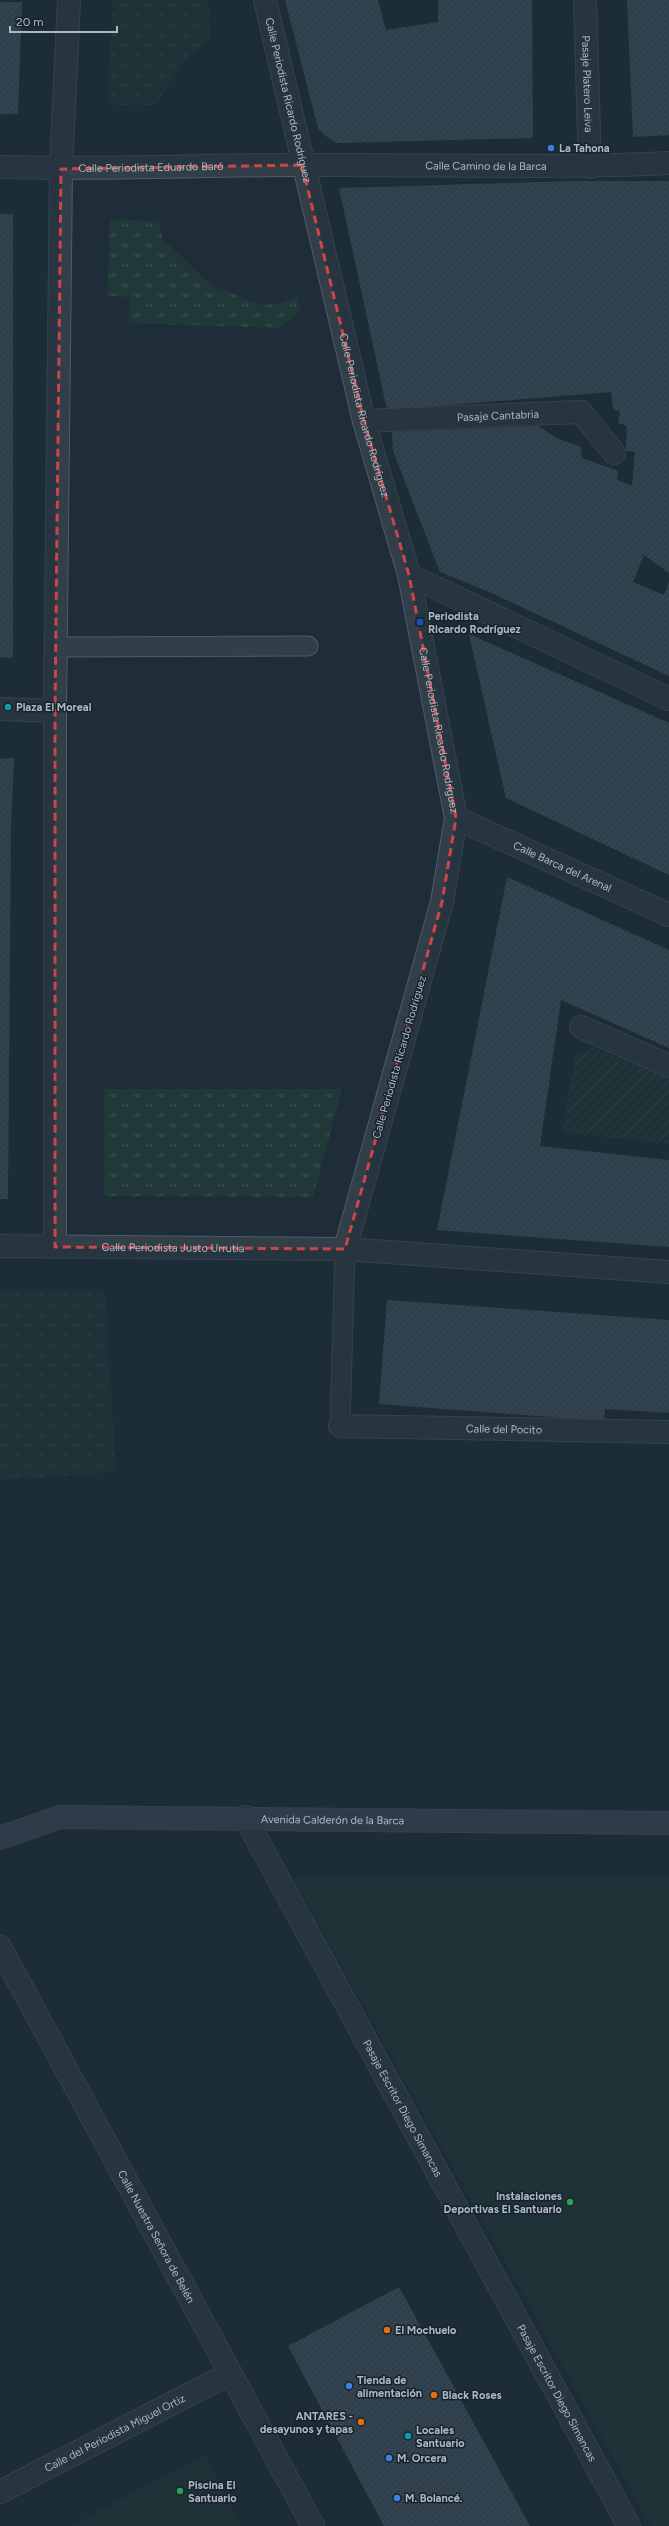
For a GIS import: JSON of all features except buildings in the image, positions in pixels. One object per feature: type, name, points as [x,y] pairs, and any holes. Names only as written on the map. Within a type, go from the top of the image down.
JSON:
[{"type":"main road","name":"Avenida Calderón de la Barca","points":[[0,1838],[60,1817],[245,1817],[669,1823]]},
{"type":"street","points":[[55,1247],[55,647],[61,169],[69,0]]},
{"type":"street","name":"Calle Periodista Ricardo Rodríguez","points":[[264,0],[364,421],[409,575],[456,818],[442,902],[345,1248]]},
{"type":"street","name":"Pasaje Platero Leiva","points":[[585,0],[590,167]]},
{"type":"street","name":"Calle Camino de la Barca","points":[[302,165],[590,167],[669,163]]},
{"type":"street","name":"Calle Periodista Eduardo Baró","points":[[0,167],[61,169],[302,165]]},
{"type":"street","name":"Pasaje Cantabria","points":[[364,421],[580,412],[614,453]]},
{"type":"street","points":[[409,575],[669,698]]},
{"type":"street","points":[[0,709],[55,711]]},
{"type":"street","name":"Calle Barca del Arenal","points":[[456,818],[669,915]]},
{"type":"street","points":[[581,1027],[669,1066]]},
{"type":"street","name":"Calle Periodista Justo Urrutia","points":[[0,1246],[345,1248]]},
{"type":"street","points":[[345,1248],[669,1272]]},
{"type":"street","name":"Calle del Pocito","points":[[340,1426],[669,1432]]},
{"type":"street","name":"Pasaje Escritor Diego Simancas","points":[[245,1817],[629,2526]]},
{"type":"street","name":"Calle Nuestra Señora de Belén","points":[[0,1947],[229,2374],[313,2526]]},
{"type":"street","name":"Calle del Periodista Miguel Ortiz","points":[[0,2492],[229,2374]]},
{"type":"lane","points":[[55,647],[308,646]]},
{"type":"lane","points":[[340,1426],[345,1248]]},
{"type":"highlighted area","points":[[302,165],[364,421],[409,575],[456,818],[442,902],[345,1249],[55,1247],[55,711],[61,169]]},
{"type":"green space","points":[[113,0],[208,0],[210,40],[181,65],[156,105],[107,105]]},
{"type":"green space","points":[[110,219],[158,221],[163,239],[211,285],[261,305],[280,303],[297,296],[301,308],[294,317],[277,328],[129,323],[130,297],[107,296]]},
{"type":"green space","points":[[593,1047],[669,1080],[669,1144],[562,1132],[575,1056]]},
{"type":"green space","points":[[104,1089],[342,1089],[313,1197],[104,1196]]},
{"type":"green space","points":[[0,1290],[105,1290],[116,1472],[0,1480]]},
{"type":"green space","name":"Instalaciones Deportivas El Santuario","points":[[669,1877],[669,2526],[651,2526],[293,1878]]},
{"type":"green space","name":"Piscina El Santuario","points":[[204,2455],[242,2526],[71,2526]]},
{"type":"place","name":"La Tahona","points":[[551,148]]},
{"type":"place","name":"Periodista Ricardo Rodríguez","points":[[420,622]]},
{"type":"place","name":"Plaza El Moreal","points":[[8,707]]},
{"type":"place","name":"Instalaciones Deportivas El Santuario","points":[[570,2202]]},
{"type":"place","name":"El Mochuelo","points":[[387,2330]]},
{"type":"place","name":"Tienda de alimentación","points":[[349,2386]]},
{"type":"place","name":"Black Roses","points":[[434,2395]]},
{"type":"place","name":"ANTARES - desayunos y tapas","points":[[361,2422]]},
{"type":"place","name":"Locales Santuario","points":[[408,2436]]},
{"type":"place","name":"M. Orcera","points":[[389,2458]]},
{"type":"place","name":"Piscina El Santuario","points":[[180,2491]]},
{"type":"place","name":"M. Bolancé.","points":[[397,2498]]}]
